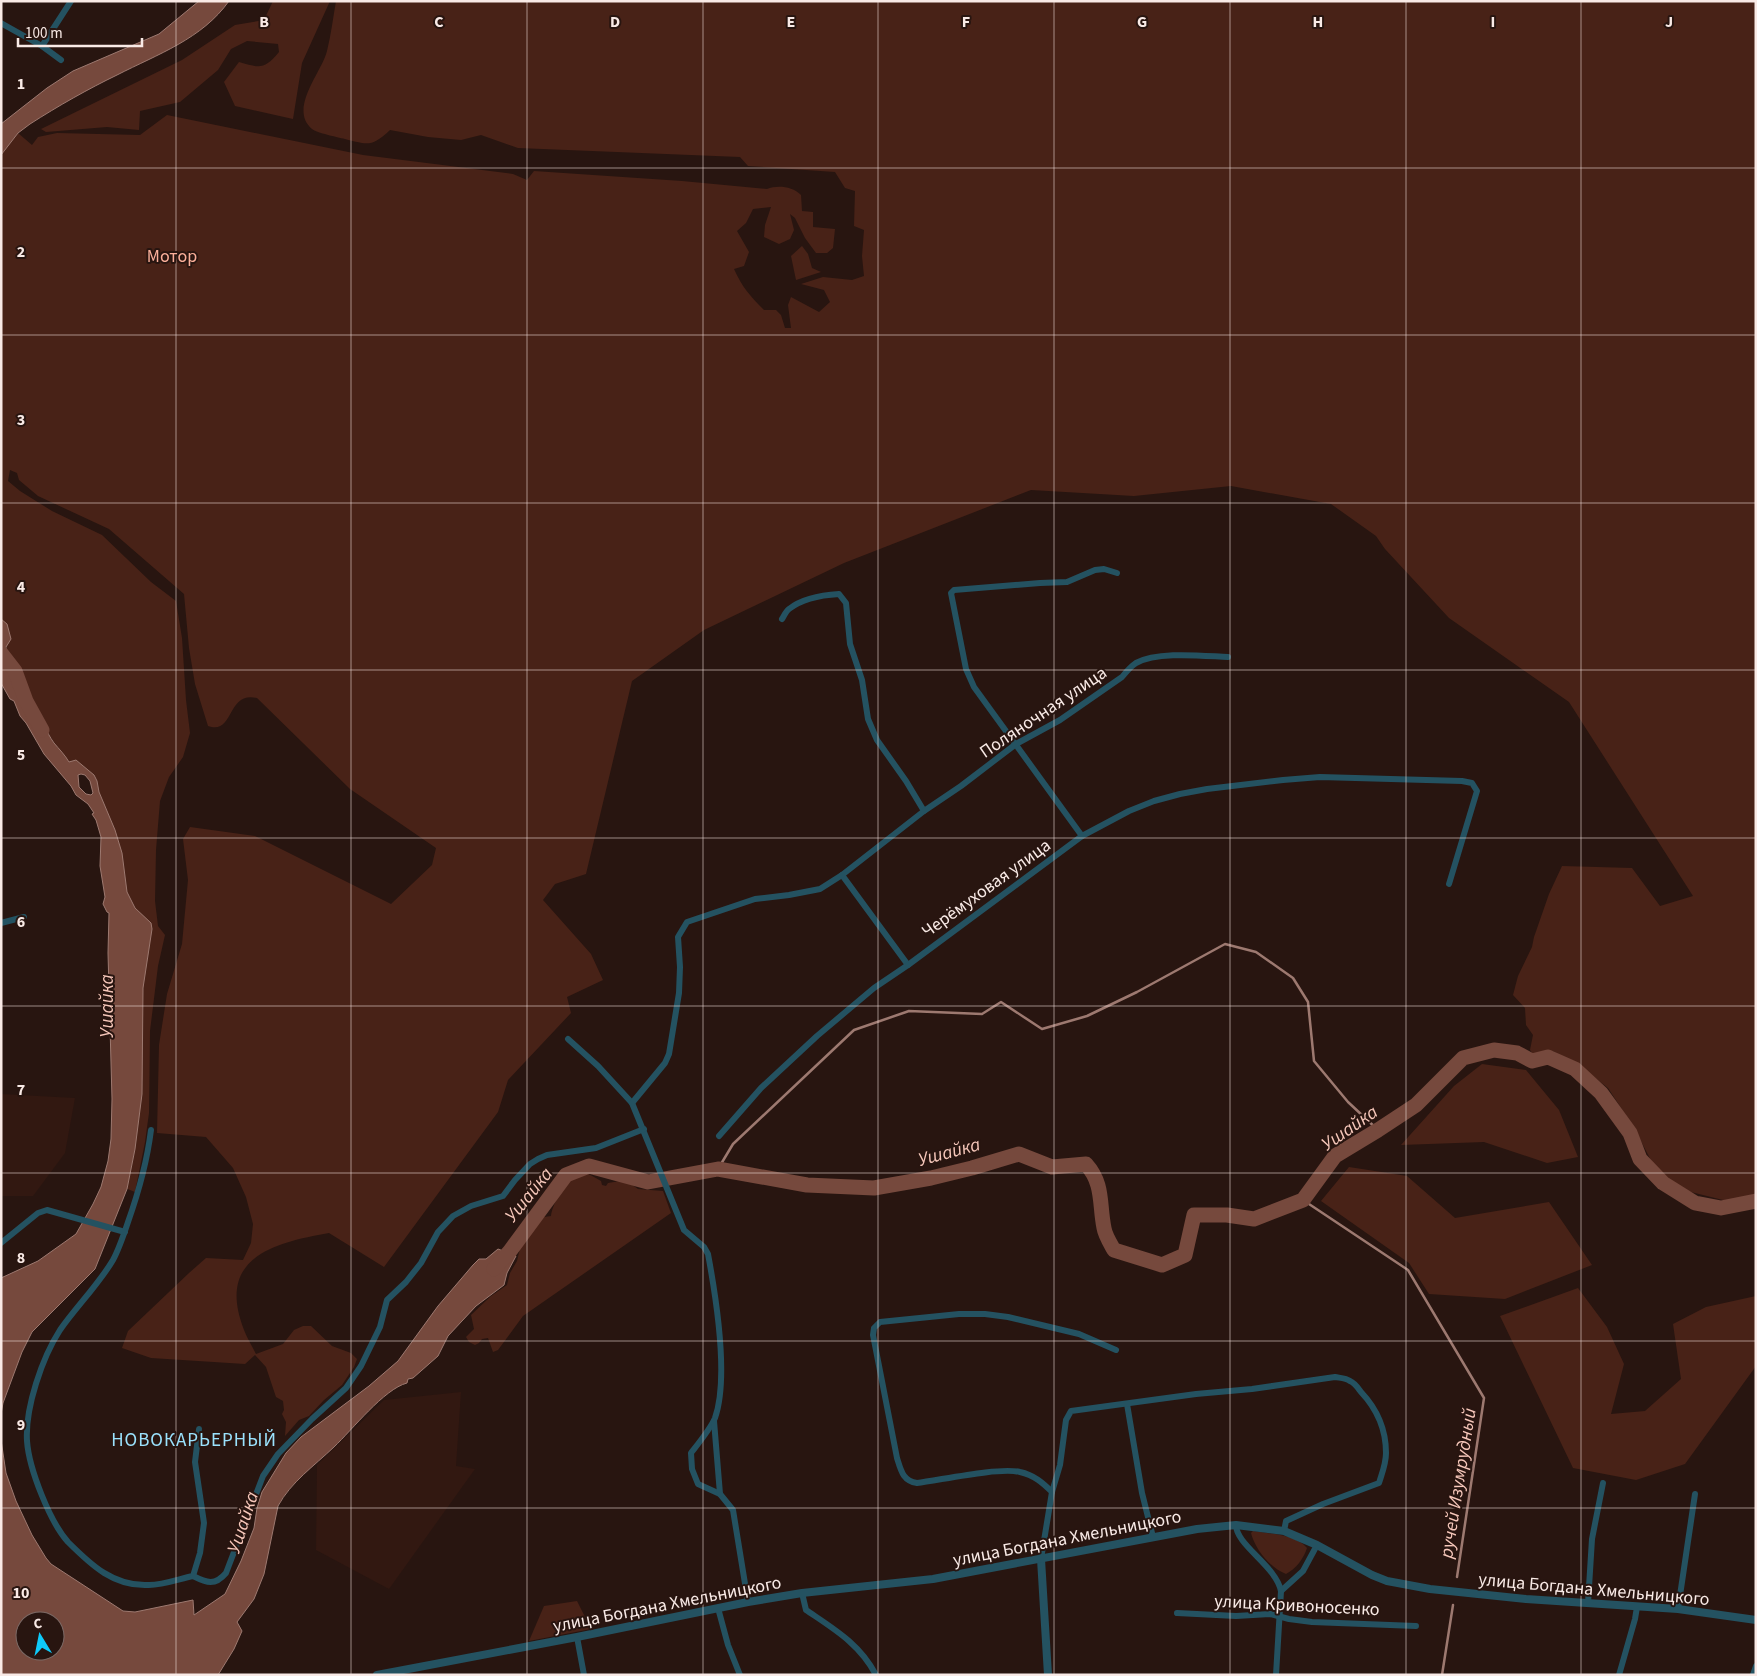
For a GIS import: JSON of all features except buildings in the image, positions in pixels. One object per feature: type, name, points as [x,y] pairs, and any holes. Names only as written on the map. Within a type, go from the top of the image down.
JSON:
[{"type":"street","points":[[42,46],[71,1]]},
{"type":"street","points":[[1,23],[42,46],[61,60]]},
{"type":"street","points":[[1082,836],[974,687],[966,670],[951,593],[954,590],[1067,582],[1094,570],[1104,569],[1117,573]]},
{"type":"street","points":[[782,619],[788,609],[810,598],[825,594],[839,594],[846,603],[850,644],[862,680],[868,719],[877,740],[906,780],[924,811]]},
{"type":"street","name":"Поляночная улица","points":[[632,1103],[665,1063],[669,1054],[679,993],[678,938],[687,922],[755,899],[820,889],[842,875],[924,811],[961,786],[1016,744],[1060,720],[1122,677],[1130,667],[1137,663],[1148,659],[1173,656],[1228,657]]},
{"type":"street","name":"Черёмуховая улица","points":[[719,1136],[761,1088],[817,1036],[874,988],[1082,836],[1129,811],[1154,801],[1207,789],[1320,777],[1462,781],[1472,783],[1478,791],[1449,884]]},
{"type":"street","points":[[842,875],[908,964]]},
{"type":"street","points":[[1,923],[24,917]]},
{"type":"street","points":[[568,1039],[598,1066],[632,1103],[684,1230],[706,1249],[708,1254],[720,1341],[721,1372],[718,1406],[714,1421],[692,1454],[692,1469],[698,1484],[720,1494],[733,1510],[748,1602]]},
{"type":"street","points":[[151,1130],[148,1157],[139,1194],[113,1260],[60,1331],[46,1356],[28,1420],[27,1443],[39,1488],[60,1533],[94,1567],[122,1583],[137,1585],[151,1585],[193,1576],[206,1582],[213,1582],[220,1580],[226,1573],[262,1476],[287,1444],[346,1388],[360,1366],[380,1327],[387,1300],[406,1282],[420,1263],[438,1232],[453,1216],[466,1208],[503,1196],[530,1164],[538,1159],[547,1155],[596,1148],[644,1129]]},
{"type":"street","points":[[1,1243],[42,1210],[50,1210],[123,1231]]},
{"type":"street","points":[[1052,1492],[1039,1480],[1019,1472],[996,1472],[917,1483],[910,1482],[902,1475],[873,1335],[874,1328],[880,1322],[959,1314],[984,1314],[1008,1317],[1079,1334],[1116,1350]]},
{"type":"street","points":[[1048,1675],[1041,1559],[1052,1492],[1060,1465],[1066,1420],[1069,1414],[1075,1410],[1335,1378],[1344,1378],[1352,1381],[1368,1399],[1379,1418],[1383,1430],[1386,1459],[1379,1483],[1286,1521],[1284,1531]]},
{"type":"street","points":[[1128,1404],[1142,1493],[1153,1537]]},
{"type":"street","points":[[714,1421],[720,1494]]},
{"type":"street","points":[[193,1576],[200,1553],[204,1523],[195,1462],[199,1429]]},
{"type":"street","points":[[1588,1603],[1592,1539],[1603,1483]]},
{"type":"street","points":[[1678,1609],[1695,1494]]},
{"type":"street","points":[[1236,1525],[1238,1536],[1269,1569],[1279,1583],[1281,1591],[1276,1675]]},
{"type":"street","name":"улица Богдана Хмельницкого","points":[[377,1675],[409,1672],[748,1602],[802,1593],[933,1579],[1197,1529],[1236,1525],[1284,1531],[1317,1545],[1354,1567],[1387,1581],[1430,1589],[1526,1599],[1678,1609],[1756,1620]]},
{"type":"street","points":[[1281,1591],[1302,1571],[1317,1545]]},
{"type":"street","points":[[802,1593],[806,1610],[850,1641],[868,1659],[876,1675]]},
{"type":"street","points":[[1620,1675],[1637,1607]]},
{"type":"street","points":[[718,1608],[728,1645],[740,1675]]},
{"type":"street","name":"улица Кривоносенко","points":[[1177,1613],[1236,1616],[1270,1614],[1288,1619],[1312,1622],[1416,1626]]},
{"type":"street","points":[[577,1637],[584,1675]]},
{"type":"street","points":[[1753,1675],[1756,1666]]},
{"type":"shaded area","points":[[199,1],[229,1],[206,26],[193,36],[106,80],[30,124],[18,133],[1,155],[1,124],[47,88],[73,71],[159,34]]},
{"type":"shaded area","points":[[1,619],[7,624],[11,639],[6,647],[7,668],[31,708],[30,712],[41,722],[69,762],[76,760],[94,775],[122,853],[127,892],[135,908],[151,923],[152,929],[143,988],[142,1094],[135,1149],[127,1189],[95,1269],[32,1332],[22,1352],[3,1403],[1,1414],[1,1278],[38,1261],[76,1234],[101,1187],[108,1161],[111,1139],[112,1099],[108,953],[109,913],[103,904],[105,897],[100,866],[101,837],[96,820],[92,814],[94,813],[88,804],[76,795],[71,786],[44,754],[20,716],[14,701],[10,699],[1,683]],"holes":[[[78,775],[85,775],[90,781],[93,793],[91,795],[86,794],[79,787]]]},
{"type":"shaded area","points":[[1,1094],[75,1098],[65,1153],[33,1196],[1,1196]]},
{"type":"shaded area","points":[[498,1249],[516,1256],[507,1273],[504,1285],[476,1306],[448,1336],[438,1356],[413,1378],[408,1379],[407,1383],[388,1393],[379,1401],[283,1497],[278,1506],[264,1574],[254,1599],[237,1622],[242,1631],[234,1649],[218,1675],[1,1675],[1,1440],[6,1473],[16,1501],[32,1535],[51,1564],[123,1611],[135,1612],[193,1600],[194,1615],[225,1594],[254,1528],[262,1492],[286,1453],[301,1437],[369,1386],[398,1361],[438,1306],[479,1259],[486,1259]]},
{"type":"shaded area","points":[[461,1392],[456,1466],[475,1469],[389,1589],[316,1550],[317,1465],[384,1400]]},
{"type":"green space","points":[[273,1],[330,1],[302,63],[293,119],[235,106],[224,82],[239,62],[252,66],[265,65],[279,52],[278,44],[247,41],[231,49],[218,70],[180,102],[140,111],[139,130],[107,127],[46,132],[41,129],[182,60],[235,25],[264,20]]},
{"type":"green space","name":"Мотор","points":[[336,1],[1756,1],[1756,1194],[1727,1201],[1691,1192],[1673,1184],[1655,1168],[1633,1126],[1608,1088],[1577,1064],[1553,1051],[1535,1057],[1530,1050],[1533,1035],[1526,1025],[1525,1008],[1513,995],[1518,976],[1532,947],[1549,894],[1562,866],[1632,868],[1660,906],[1693,896],[1569,702],[1449,618],[1385,549],[1376,536],[1331,504],[1231,486],[1134,496],[1031,490],[844,563],[704,630],[632,681],[586,874],[555,884],[543,900],[591,954],[603,980],[567,997],[571,1013],[508,1080],[498,1112],[384,1267],[329,1233],[288,1242],[270,1249],[255,1258],[244,1270],[237,1286],[237,1306],[244,1330],[256,1354],[283,1344],[294,1330],[303,1326],[311,1326],[332,1346],[351,1353],[357,1359],[342,1385],[309,1416],[299,1420],[285,1436],[286,1422],[282,1414],[284,1410],[283,1401],[276,1397],[266,1367],[255,1355],[245,1364],[151,1358],[122,1348],[128,1331],[206,1258],[243,1260],[251,1243],[253,1224],[246,1197],[233,1168],[206,1137],[157,1133],[159,1045],[167,994],[182,944],[188,880],[183,839],[190,827],[255,836],[391,904],[432,865],[436,848],[350,789],[257,698],[247,698],[240,701],[223,724],[217,727],[208,726],[195,684],[189,648],[184,594],[109,529],[38,496],[19,480],[17,473],[10,470],[8,481],[20,491],[52,511],[102,535],[151,582],[176,601],[182,638],[190,733],[183,757],[169,777],[160,801],[156,850],[155,901],[158,926],[165,935],[158,966],[150,1031],[149,1113],[135,1192],[125,1188],[132,910],[126,892],[115,831],[94,775],[76,760],[69,762],[36,715],[30,712],[31,708],[7,668],[7,624],[1,619],[1,155],[18,133],[32,145],[38,137],[57,133],[140,135],[167,115],[363,155],[513,174],[527,180],[534,171],[767,189],[784,187],[801,195],[802,211],[813,212],[813,227],[835,229],[833,248],[827,253],[816,253],[805,238],[795,218],[790,214],[794,230],[790,239],[779,244],[764,237],[765,225],[771,207],[753,209],[746,223],[737,231],[749,252],[744,266],[734,269],[743,286],[755,300],[764,310],[776,310],[781,315],[785,328],[791,328],[788,305],[791,297],[819,312],[830,302],[824,290],[801,284],[823,277],[852,280],[864,276],[862,256],[864,230],[854,226],[855,191],[845,188],[835,172],[748,166],[740,157],[518,148],[481,135],[461,140],[428,137],[390,130],[374,142],[359,143],[312,129],[306,121],[305,101],[327,51]]},
{"type":"green space","points":[[802,246],[808,254],[812,268],[821,272],[796,280],[791,256]]},
{"type":"green space","points":[[1482,1064],[1526,1070],[1559,1110],[1578,1157],[1547,1163],[1484,1142],[1401,1145],[1454,1086]]},
{"type":"green space","points":[[1349,1167],[1407,1176],[1455,1218],[1549,1202],[1592,1265],[1505,1299],[1429,1294],[1409,1263],[1321,1201]]},
{"type":"green space","points":[[587,1173],[606,1186],[608,1183],[620,1181],[628,1182],[638,1189],[663,1191],[671,1213],[523,1316],[498,1350],[493,1352],[488,1338],[482,1339],[475,1345],[469,1342],[466,1337],[474,1329],[471,1315],[491,1296],[507,1285],[510,1273],[517,1261],[521,1244],[539,1221],[544,1217],[551,1216],[556,1201],[565,1185],[574,1177]]},
{"type":"green space","points":[[1578,1288],[1607,1327],[1624,1364],[1611,1414],[1645,1411],[1681,1379],[1673,1324],[1706,1307],[1756,1296],[1756,1366],[1685,1464],[1636,1480],[1573,1468],[1500,1316]]},
{"type":"green space","points":[[1253,1531],[1289,1537],[1296,1540],[1307,1548],[1304,1556],[1286,1574],[1274,1567],[1264,1557],[1253,1539],[1251,1533]]},
{"type":"green space","points":[[577,1601],[591,1629],[529,1641],[544,1606]]},
{"type":"waterway","name":"Ушайка","points":[[1,653],[15,671],[26,701],[42,730]]},
{"type":"waterway","points":[[718,1169],[733,1144],[854,1030],[909,1011],[982,1014],[1001,1002],[1042,1029],[1087,1016],[1137,992],[1225,944],[1256,952],[1293,978],[1308,1002],[1314,1061],[1348,1102],[1378,1130]]},
{"type":"waterway","name":"Ушайка","points":[[494,1269],[510,1251],[566,1175],[589,1166],[648,1182],[718,1169],[807,1185],[874,1188],[931,1178],[1019,1154],[1052,1167],[1086,1164],[1096,1179],[1105,1231],[1114,1250],[1162,1265],[1185,1255],[1194,1215],[1227,1215],[1254,1219],[1303,1200],[1335,1156],[1416,1105],[1463,1058],[1494,1050],[1517,1053],[1532,1061],[1548,1057],[1575,1069],[1601,1093],[1630,1133],[1640,1159],[1663,1183],[1695,1203],[1721,1208],[1756,1201]]},
{"type":"waterway","name":"ручей Изумрудный","points":[[1303,1200],[1408,1270],[1484,1398],[1457,1577]]},
{"type":"waterway","name":"ручей Изумрудный","points":[[1442,1675],[1453,1605]]},
{"type":"district","name":"НОВОКАРЬЕРНЫЙ","points":[[194,1439]]}]
